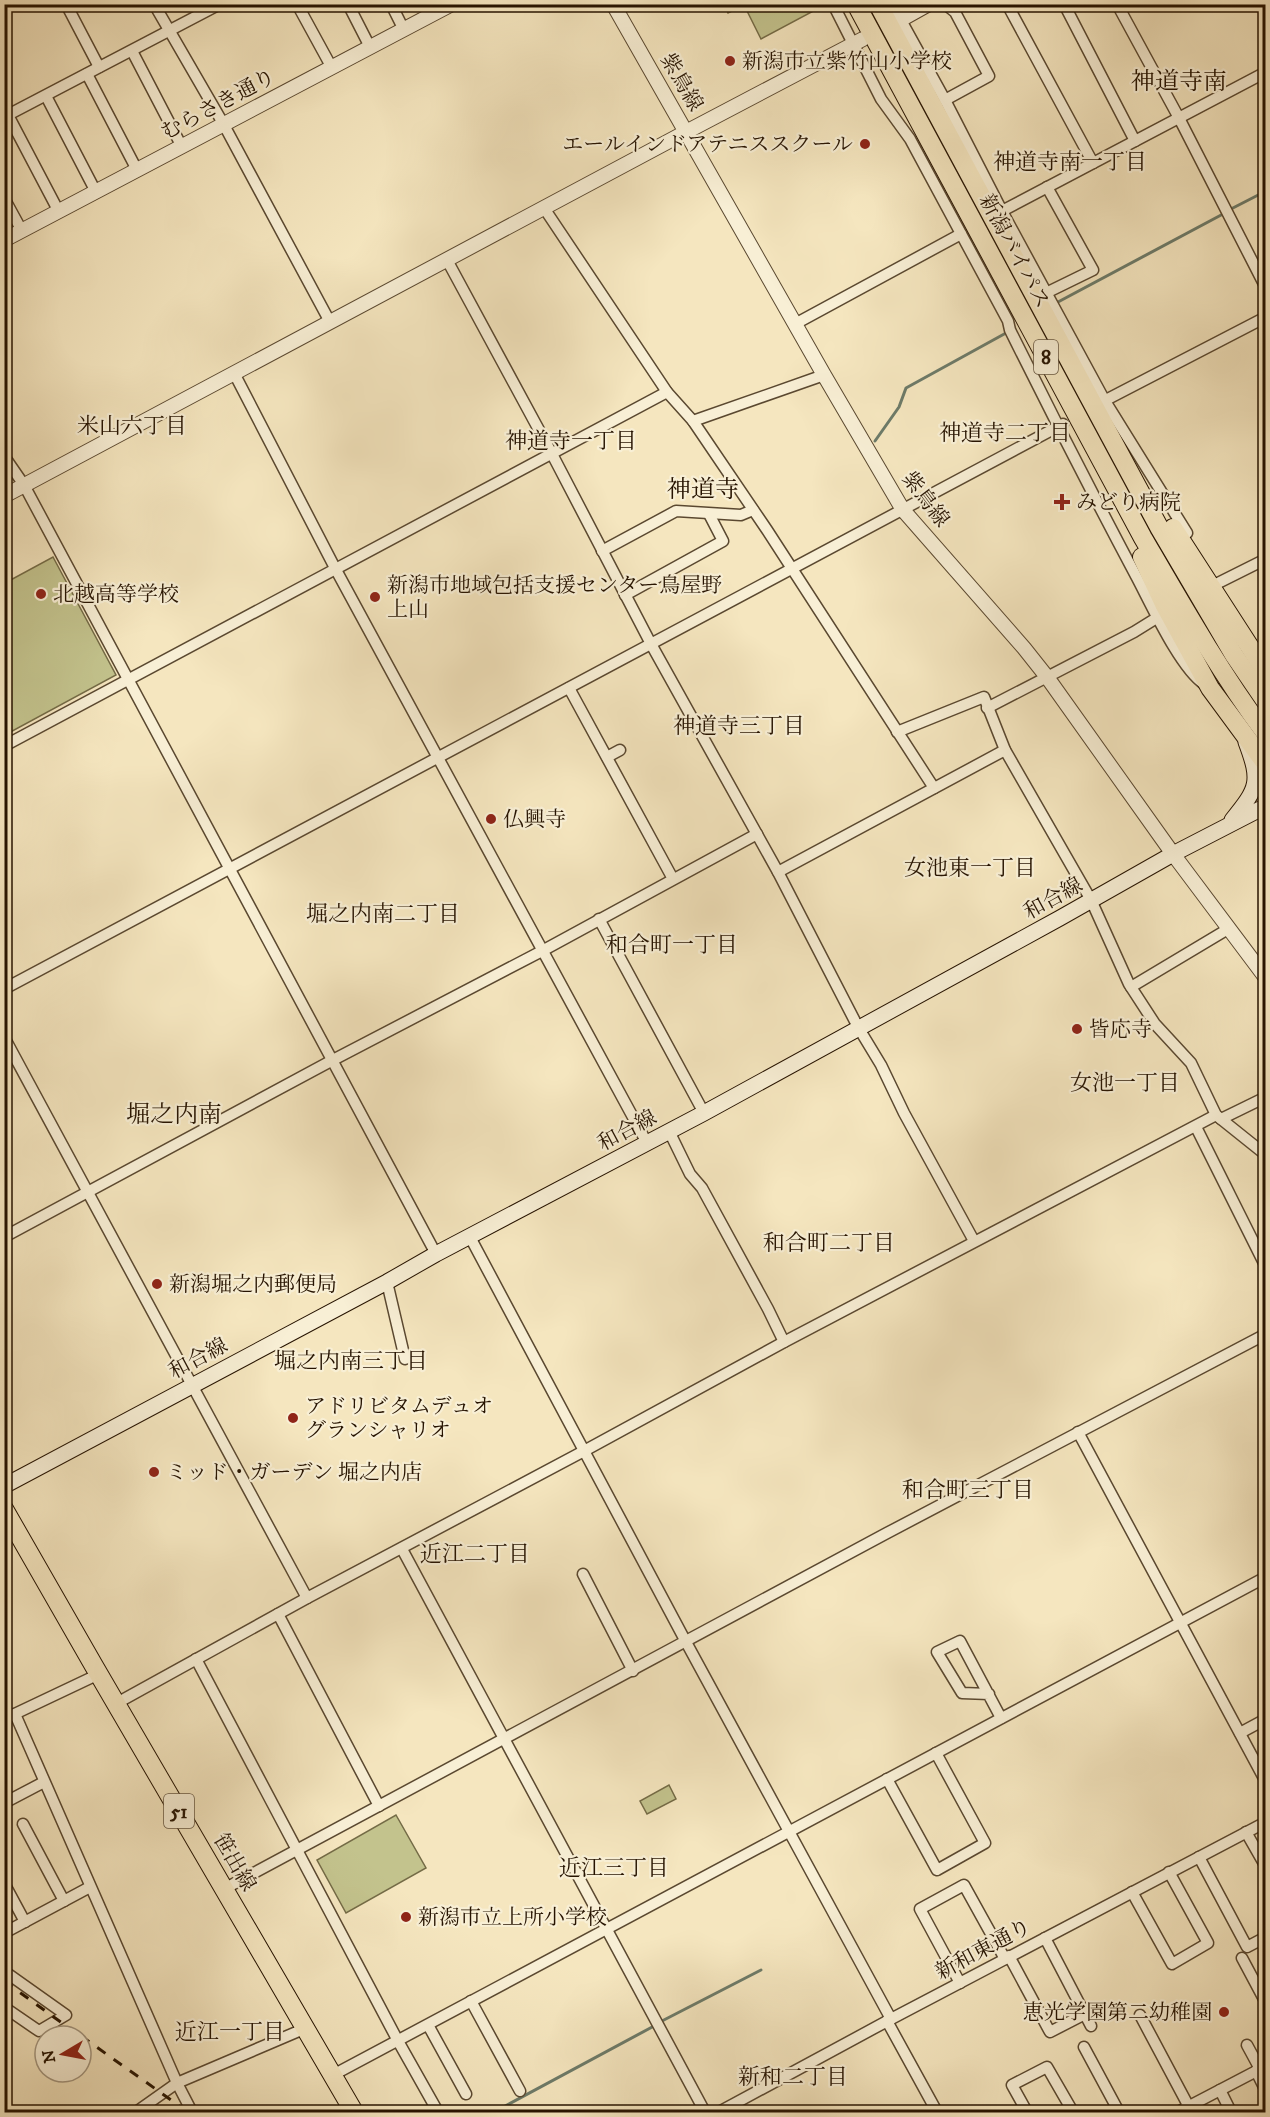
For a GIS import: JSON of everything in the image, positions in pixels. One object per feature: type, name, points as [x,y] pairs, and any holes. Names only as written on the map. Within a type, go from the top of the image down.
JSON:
[{"type":"main road","name":"新潟バイパス","points":[[856,4],[1238,711],[1266,734]]},
{"type":"main road","name":"新潟バイパス","points":[[878,4],[1208,614],[1263,698]]},
{"type":"main road","points":[[1052,368],[1165,606],[1210,688],[1238,711],[1266,764]]},
{"type":"main road","points":[[1112,439],[1167,518],[1261,665]]},
{"type":"main road","points":[[1229,825],[1247,802],[1256,784],[1238,711]]},
{"type":"main road","name":"和合線","points":[[4,1486],[704,1113],[1173,854],[1266,806]]},
{"type":"main road","name":"笹出線","points":[[4,1509],[354,2112]]},
{"type":"street","points":[[66,4],[99,68]]},
{"type":"street","points":[[154,4],[224,124],[330,322]]},
{"type":"street","points":[[58,212],[6,116],[220,4]]},
{"type":"street","points":[[297,4],[332,68]]},
{"type":"street","points":[[348,4],[370,47]]},
{"type":"street","points":[[391,4],[404,30]]},
{"type":"street","name":"紫鳥線","points":[[613,4],[903,510],[1047,677],[1173,854],[1266,978]]},
{"type":"street","points":[[833,4],[858,42],[881,99],[910,139],[1008,321],[1160,616],[1194,677],[1210,688]]},
{"type":"street","points":[[892,4],[898,22],[945,100],[1002,211],[1048,292],[1103,402],[1216,584],[1257,643],[1261,665]]},
{"type":"street","points":[[898,22],[929,4]]},
{"type":"street","points":[[945,4],[954,12],[988,76],[945,100]]},
{"type":"street","points":[[1007,4],[1093,163]]},
{"type":"street","points":[[1064,4],[1135,141]]},
{"type":"street","points":[[1117,4],[1179,118],[1266,288]]},
{"type":"street","name":"むらさき通り","points":[[4,240],[450,5]]},
{"type":"street","points":[[4,496],[858,42]]},
{"type":"street","points":[[132,51],[182,147]]},
{"type":"street","points":[[1002,211],[1266,72]]},
{"type":"street","points":[[87,74],[137,170]]},
{"type":"street","points":[[46,96],[96,192]]},
{"type":"street","points":[[1047,187],[1093,270],[1048,292]]},
{"type":"street","points":[[4,198],[22,231]]},
{"type":"street","points":[[544,208],[667,392],[693,421],[793,569],[934,788]]},
{"type":"street","points":[[795,324],[961,234]]},
{"type":"street","points":[[447,260],[651,644],[778,872],[858,1027],[881,1065],[904,1113],[974,1241]]},
{"type":"street","points":[[1103,402],[1266,317]]},
{"type":"street","points":[[234,373],[335,568],[647,1143]]},
{"type":"street","points":[[693,421],[824,375]]},
{"type":"street","points":[[4,746],[667,392]]},
{"type":"street","points":[[4,989],[1060,425]]},
{"type":"street","points":[[4,456],[24,485],[436,1254]]},
{"type":"street","points":[[602,551],[676,511],[741,515],[753,510]]},
{"type":"street","points":[[625,595],[723,542],[709,513]]},
{"type":"street","points":[[1216,584],[1266,559]]},
{"type":"street","points":[[987,708],[1160,616]]},
{"type":"street","points":[[569,688],[673,879]]},
{"type":"street","points":[[897,732],[984,698],[1005,750],[1091,900],[1131,987],[1155,1024],[1191,1064],[1218,1117],[1266,1155]]},
{"type":"street","points":[[607,758],[620,750]]},
{"type":"street","points":[[778,872],[1005,750]]},
{"type":"street","points":[[4,1237],[757,834]]},
{"type":"street","points":[[599,919],[704,1113]]},
{"type":"street","points":[[1131,987],[1228,929]]},
{"type":"street","points":[[4,1037],[307,1598]]},
{"type":"street","points":[[117,1703],[307,1598],[974,1241],[1196,1127],[1266,1097]]},
{"type":"street","points":[[1196,1127],[1266,1267]]},
{"type":"street","points":[[669,1131],[690,1174],[705,1194],[784,1342]]},
{"type":"street","points":[[470,1237],[686,1642],[790,1831],[937,2112]]},
{"type":"street","points":[[387,1282],[405,1359]]},
{"type":"street","points":[[224,1889],[1078,1432],[1266,1334]]},
{"type":"street","points":[[1078,1432],[1240,1733],[1262,1768],[1266,1782]]},
{"type":"street","points":[[402,1548],[705,2112]]},
{"type":"street","points":[[583,1574],[633,1671]]},
{"type":"street","points":[[333,2075],[1266,1577]]},
{"type":"street","points":[[278,1614],[379,1806]]},
{"type":"street","points":[[988,1694],[962,1694],[937,1652],[960,1641],[1001,1718]]},
{"type":"street","points":[[196,1659],[398,2041],[438,2112]]},
{"type":"street","points":[[99,1674],[10,1716],[44,1782],[177,2083],[192,2112]]},
{"type":"street","points":[[1240,1733],[1266,1719]]},
{"type":"street","points":[[887,1779],[937,1870],[985,1843],[936,1752]]},
{"type":"street","points":[[4,1803],[44,1782]]},
{"type":"street","name":"新和東通り","points":[[719,2112],[1266,1822]]},
{"type":"street","points":[[23,1824],[64,1901]]},
{"type":"street","points":[[1246,1832],[1266,1867]]},
{"type":"street","points":[[1199,1857],[1247,1947],[1266,1937]]},
{"type":"street","points":[[1132,1892],[1172,1964],[1208,1943],[1169,1872]]},
{"type":"street","points":[[4,1883],[25,1922]]},
{"type":"street","points":[[960,1983],[920,1909],[964,1885],[1050,2032],[1084,2014]]},
{"type":"street","points":[[4,1934],[90,1887]]},
{"type":"street","points":[[1045,1938],[1091,2026]]},
{"type":"street","points":[[1242,1958],[1266,2003]]},
{"type":"street","points":[[4,1971],[66,2015],[39,2031],[4,2007]]},
{"type":"street","points":[[471,2001],[519,2091]]},
{"type":"street","points":[[1140,2015],[1185,2110],[1260,2069]]},
{"type":"street","points":[[428,2025],[465,2094]]},
{"type":"street","points":[[139,2112],[177,2083],[306,2028]]},
{"type":"street","points":[[1247,2045],[1260,2069],[1266,2091]]},
{"type":"street","points":[[1084,2047],[1119,2112]]},
{"type":"street","points":[[1027,2112],[1012,2085],[1047,2067],[1072,2112]]},
{"type":"street","points":[[1220,2090],[1231,2112]]},
{"type":"green space","points":[[724,5],[744,5],[728,13]]},
{"type":"green space","points":[[744,5],[820,5],[821,7],[761,39]]},
{"type":"green space","name":"北越高等学校","points":[[53,557],[116,675],[5,735],[5,583]]},
{"type":"green space","points":[[669,1785],[676,1799],[647,1814],[640,1801]]},
{"type":"green space","points":[[396,1815],[426,1868],[346,1913],[317,1860]]},
{"type":"waterway","points":[[1229,210],[1266,191]]},
{"type":"waterway","points":[[1058,302],[1223,214]]},
{"type":"waterway","points":[[875,441],[899,407],[906,388],[1006,333]]},
{"type":"waterway","points":[[660,2022],[761,1970]]},
{"type":"waterway","points":[[494,2112],[654,2026]]},
{"type":"railway","points":[[4,1981],[63,2024]]},
{"type":"railway","points":[[93,2045],[188,2112]]},
{"type":"place","name":"新潟市立紫竹山小学校","points":[[730,61]]},
{"type":"place","name":"エールインドアテニススクール","points":[[865,144]]},
{"type":"place","name":"みどり病院","points":[[1062,502]]},
{"type":"place","name":"北越高等学校","points":[[41,594]]},
{"type":"place","name":"新潟市地域包括支援センター鳥屋野 上山","points":[[375,597]]},
{"type":"place","name":"仏興寺","points":[[491,819]]},
{"type":"place","name":"皆応寺","points":[[1077,1029]]},
{"type":"place","name":"新潟堀之内郵便局","points":[[157,1284]]},
{"type":"place","name":"アドリビタムデュオ グランシャリオ","points":[[293,1418]]},
{"type":"place","name":"ミッド・ガーデン 堀之内店","points":[[154,1472]]},
{"type":"place","name":"新潟市立上所小学校","points":[[406,1917]]},
{"type":"place","name":"恵光学園第二幼稚園","points":[[1224,2012]]},
{"type":"district","name":"神道寺南","points":[[1179,81]]},
{"type":"district","name":"神道寺南一丁目","points":[[1070,161]]},
{"type":"district","name":"米山六丁目","points":[[132,425]]},
{"type":"district","name":"神道寺二丁目","points":[[1005,432]]},
{"type":"district","name":"神道寺一丁目","points":[[571,440]]},
{"type":"district","name":"神道寺","points":[[703,489]]},
{"type":"district","name":"神道寺三丁目","points":[[739,725]]},
{"type":"district","name":"女池東一丁目","points":[[970,867]]},
{"type":"district","name":"堀之内南二丁目","points":[[383,913]]},
{"type":"district","name":"和合町一丁目","points":[[672,944]]},
{"type":"district","name":"女池一丁目","points":[[1125,1082]]},
{"type":"district","name":"堀之内南","points":[[174,1114]]},
{"type":"district","name":"和合町二丁目","points":[[829,1242]]},
{"type":"district","name":"堀之内南三丁目","points":[[351,1360]]},
{"type":"district","name":"和合町三丁目","points":[[968,1489]]},
{"type":"district","name":"近江二丁目","points":[[475,1553]]},
{"type":"district","name":"近江三丁目","points":[[614,1867]]},
{"type":"district","name":"近江一丁目","points":[[230,2031]]},
{"type":"district","name":"新和二丁目","points":[[793,2076]]}]
